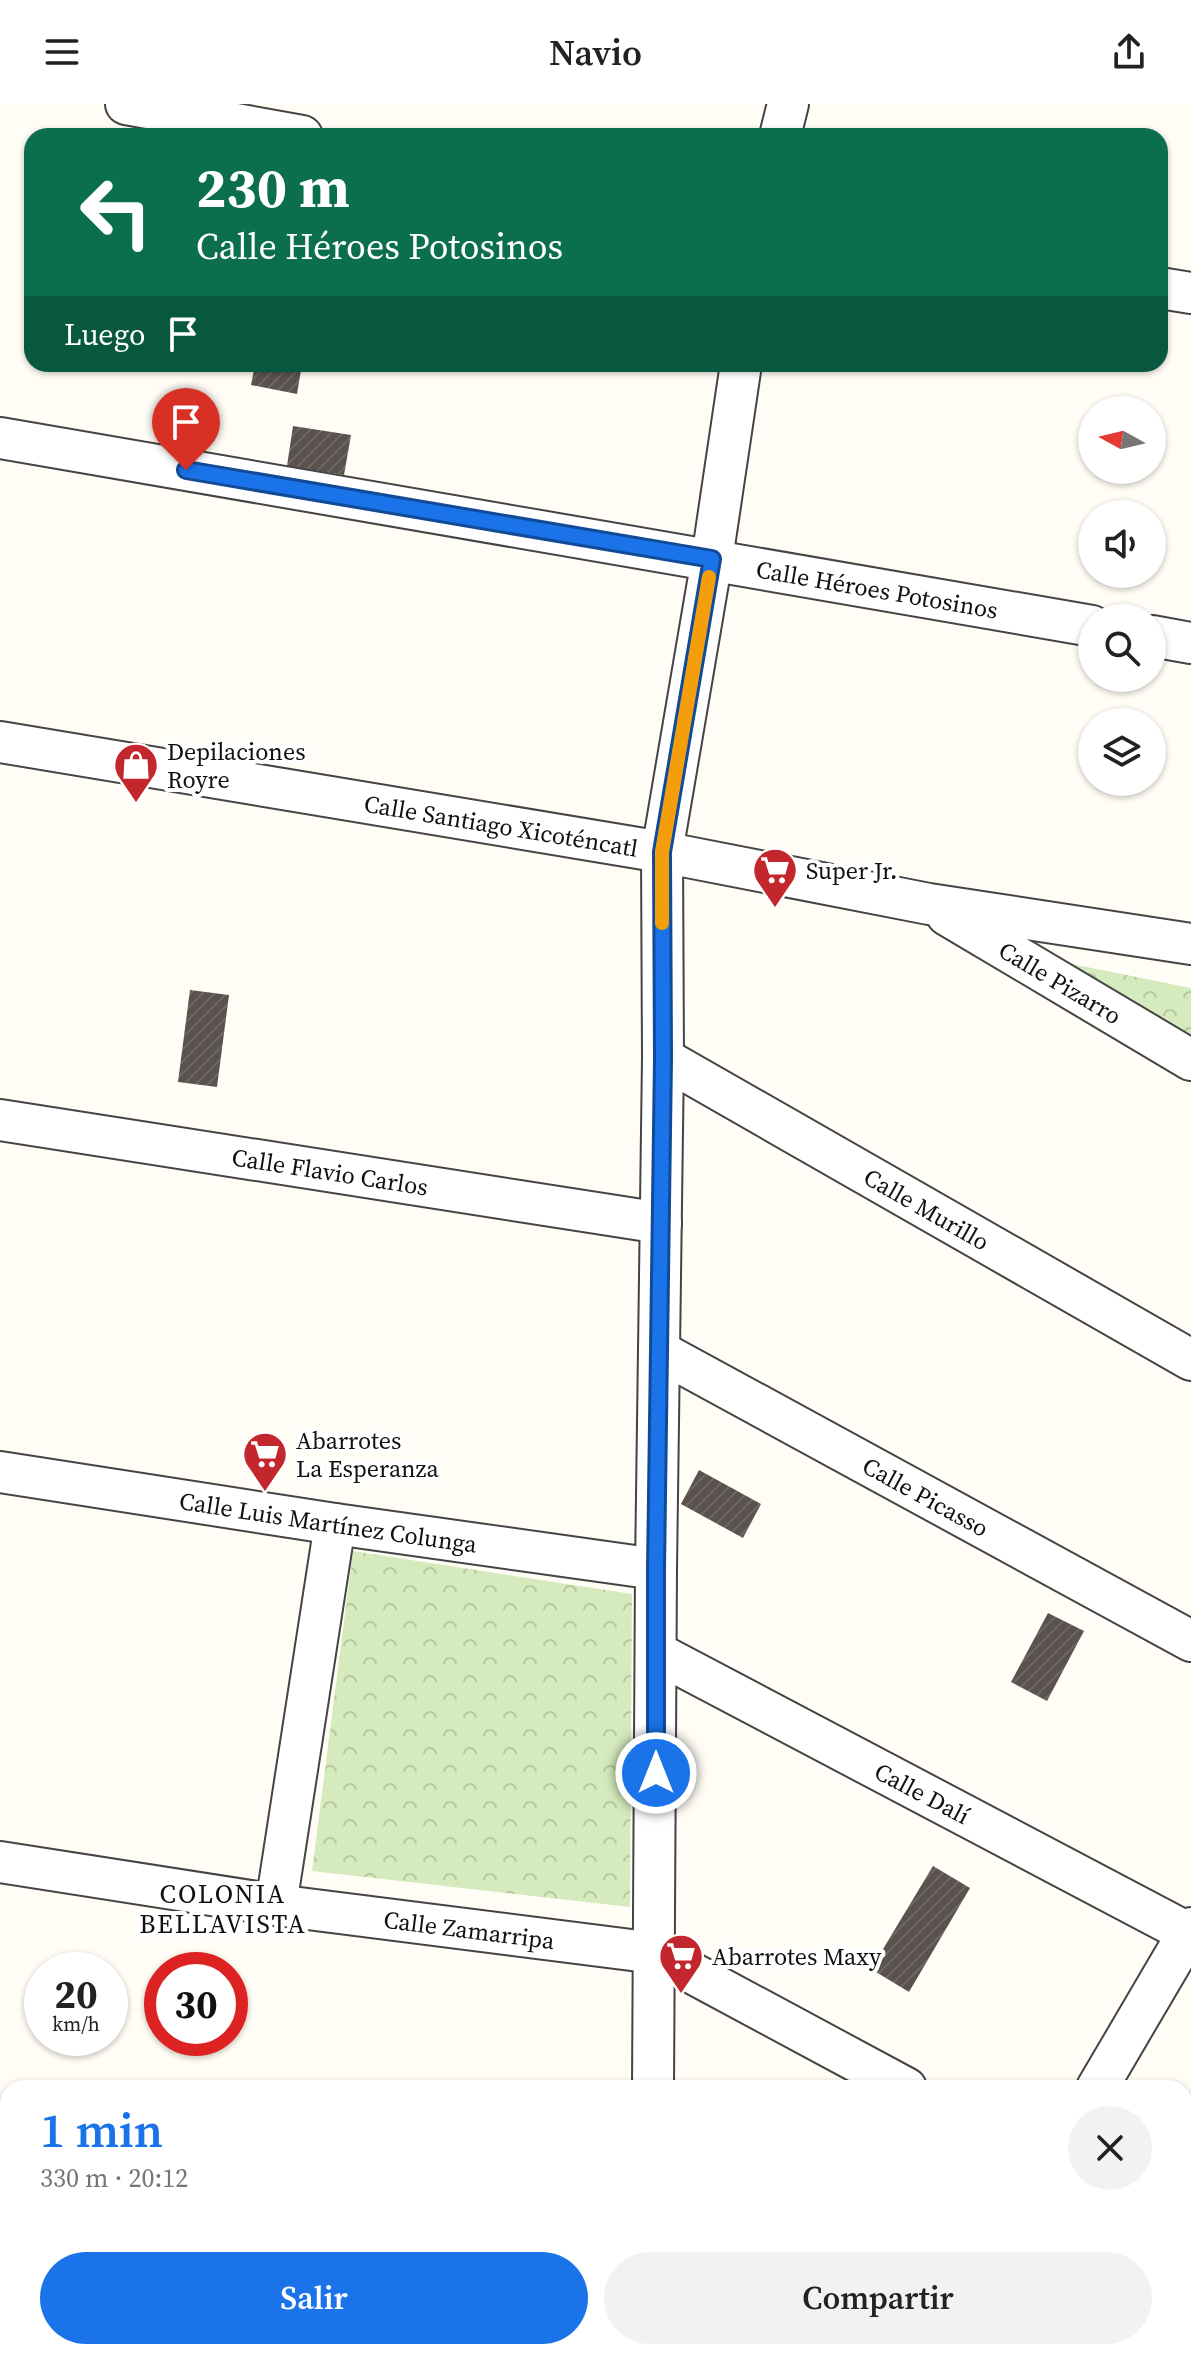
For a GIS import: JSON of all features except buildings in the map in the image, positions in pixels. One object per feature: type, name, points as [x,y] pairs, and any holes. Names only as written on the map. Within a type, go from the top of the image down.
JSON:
[{"type":"street","points":[[126,104],[258,128]]},
{"type":"street","points":[[782,128],[788,104]]},
{"type":"street","points":[[1168,289],[1191,293]]},
{"type":"street","points":[[653,2080],[663,1058],[662,852],[712,559],[740,372]]},
{"type":"street","name":"Calle Héroes Potosinos","points":[[0,438],[1078,624]]},
{"type":"street","points":[[1166,639],[1191,643]]},
{"type":"street","name":"Calle Santiago Xicoténcatl","points":[[0,742],[662,852],[929,904],[1191,944]]},
{"type":"street","name":"Calle Pizarro","points":[[929,904],[1191,1060]]},
{"type":"street","name":"Calle Murillo","points":[[663,1058],[1191,1360]]},
{"type":"street","name":"Calle Flavio Carlos","points":[[0,1120],[661,1223]]},
{"type":"street","name":"Calle Picasso","points":[[659,1351],[1191,1641]]},
{"type":"street","name":"Calle Luis Martínez Colunga","points":[[0,1472],[335,1524],[656,1569]]},
{"type":"street","points":[[276,1905],[335,1524]]},
{"type":"street","name":"Calle Dalí","points":[[657,1653],[1189,1930]]},
{"type":"street","name":"Calle Zamarripa","points":[[0,1862],[276,1905],[655,1953],[891,2080]]},
{"type":"street","points":[[1102,2080],[1189,1930]]},
{"type":"green space","points":[[1062,962],[1191,988],[1191,1041]]},
{"type":"green space","points":[[353,1551],[632,1594],[630,1907],[312,1871]]},
{"type":"slow traffic","points":[[662,923],[662,852],[709,577]]},
{"type":"place","name":"Depilaciones Royre","points":[[136,804]]},
{"type":"place","name":"Super Jr.","points":[[775,909]]},
{"type":"place","name":"Abarrotes La Esperanza","points":[[265,1493]]},
{"type":"place","name":"Abarrotes Maxy","points":[[681,1995]]},
{"type":"district","name":"COLONIA BELLAVISTA","points":[[223,1909]]},
{"type":"route","points":[[186,470],[712,559],[662,852],[656,1773]]}]
